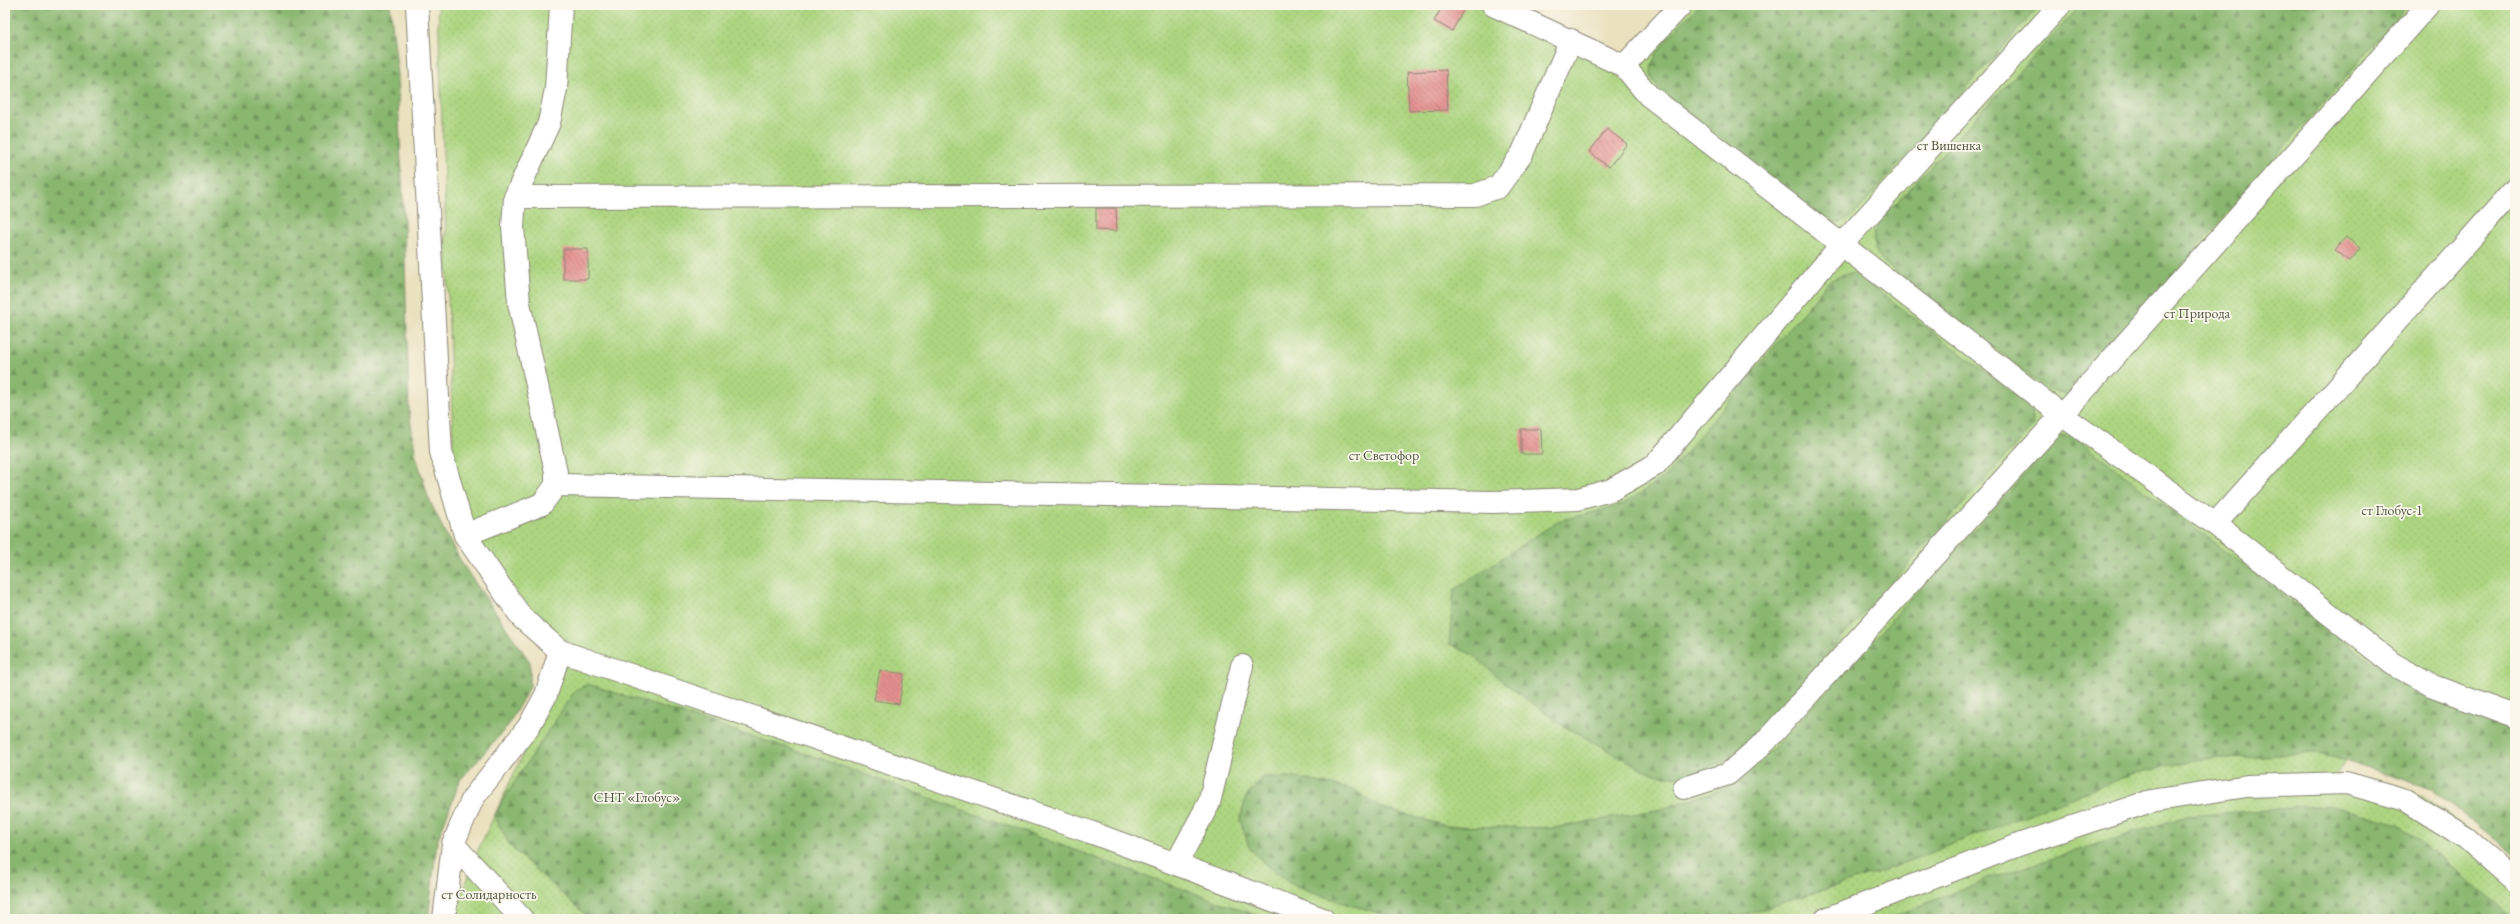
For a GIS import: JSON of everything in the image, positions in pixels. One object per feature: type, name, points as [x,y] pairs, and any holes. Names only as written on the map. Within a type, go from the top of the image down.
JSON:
[{"type":"street","points":[[417,5],[441,452],[465,535],[522,618],[560,651],[1090,832],[1323,919]]},
{"type":"street","points":[[465,535],[542,504],[556,485],[556,472],[519,302],[513,227],[515,197],[549,123],[557,82],[561,5]]},
{"type":"street","points":[[1493,5],[1624,66],[1648,95],[2062,415],[2215,524],[2393,664],[2433,686],[2515,716]]},
{"type":"street","points":[[1624,66],[1681,5]]},
{"type":"street","points":[[556,485],[1486,502],[1578,498],[1611,490],[1655,465],[1842,244],[2060,5]]},
{"type":"street","points":[[1684,788],[1728,774],[1765,742],[2062,415],[2428,5]]},
{"type":"street","points":[[515,197],[1475,195],[1498,186],[1522,154],[1571,40]]},
{"type":"street","points":[[2215,524],[2515,189]]},
{"type":"street","points":[[444,919],[453,844],[473,798],[529,726],[546,695],[560,651]]},
{"type":"street","points":[[1176,864],[1209,803],[1242,666]]},
{"type":"street","points":[[1826,919],[2021,844],[2151,801],[2247,786],[2346,783],[2406,800],[2466,838],[2515,881]]},
{"type":"street","points":[[453,844],[522,919]]},
{"type":"green space","points":[[5,5],[390,5],[396,58],[404,223],[409,411],[415,452],[428,497],[447,537],[465,568],[530,662],[530,686],[507,727],[460,780],[437,842],[428,919],[5,919]]},
{"type":"green space","name":"ст Светофор","points":[[438,5],[1493,5],[1617,66],[1675,5],[2515,5],[2515,712],[2398,674],[2336,776],[2423,796],[2515,863],[2515,919],[453,919],[479,848],[574,646],[504,594],[455,499]]},
{"type":"green space","points":[[1699,5],[2040,5],[1852,217],[1840,223],[1829,222],[1668,96],[1653,80],[1651,69],[1654,59],[1660,49],[1667,39]]},
{"type":"green space","points":[[2081,5],[2408,5],[2068,396],[2047,389],[1881,260],[1873,243],[1873,238],[1883,217]]},
{"type":"green space","points":[[1855,273],[2032,408],[2033,426],[1803,681],[1782,708],[1726,760],[1682,778],[1652,774],[1562,725],[1503,682],[1475,656],[1449,644],[1454,590],[1558,521],[1622,505],[1666,476],[1829,281],[1844,274]]},
{"type":"green space","points":[[2061,435],[2074,437],[2396,680],[2515,730],[2515,855],[2432,789],[2351,762],[2313,753],[2194,760],[2132,774],[1894,867],[1732,919],[1401,919],[1340,902],[1289,883],[1267,866],[1249,847],[1240,820],[1246,797],[1263,777],[1295,777],[1354,790],[1382,808],[1447,826],[1554,828],[1662,809],[1731,786],[1778,744]]},
{"type":"green space","name":"СНТ «Глобус»","points":[[588,684],[819,758],[1266,919],[590,919],[510,846],[495,817],[502,801],[575,690]]},
{"type":"green space","points":[[2328,805],[2399,824],[2515,919],[1887,919],[1987,879],[2187,816]]},
{"type":"building","points":[[1443,5],[1466,5],[1452,31],[1434,21]]},
{"type":"building","points":[[1446,70],[1448,110],[1409,111],[1407,72]]},
{"type":"building","points":[[1607,129],[1627,144],[1609,167],[1589,152]]},
{"type":"building","points":[[1096,208],[1116,208],[1117,231],[1096,230]]},
{"type":"building","points":[[2346,237],[2360,248],[2350,261],[2335,250]]},
{"type":"building","points":[[563,249],[588,249],[588,279],[563,279]]},
{"type":"building","points":[[1521,429],[1541,429],[1542,454],[1521,454]]},
{"type":"building","points":[[880,670],[904,674],[899,704],[874,700]]},
{"type":"park label","name":"ст Вишенка","points":[[1949,145]]},
{"type":"park label","name":"ст Природа","points":[[2197,313]]},
{"type":"park label","name":"ст Глобус-1","points":[[2392,510]]},
{"type":"park label","name":"ст Солидарность","points":[[489,894]]}]
